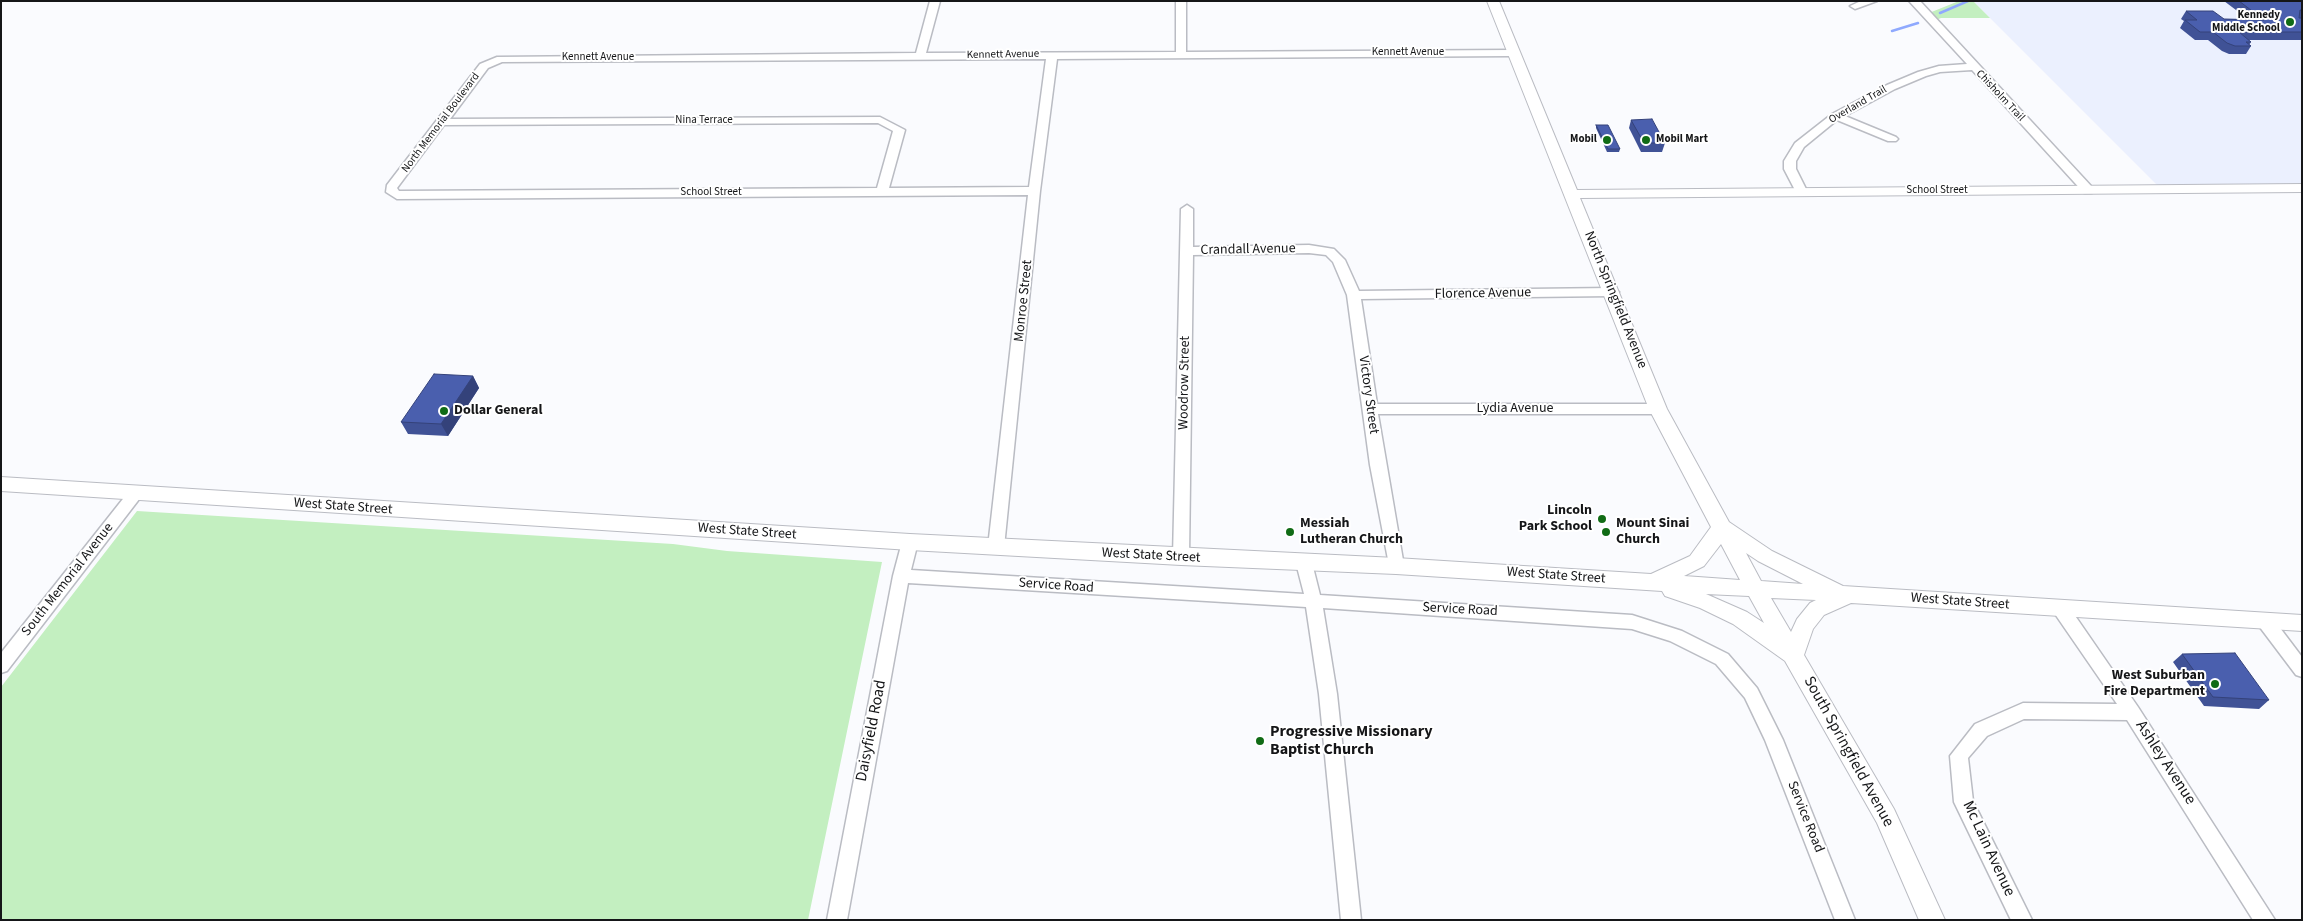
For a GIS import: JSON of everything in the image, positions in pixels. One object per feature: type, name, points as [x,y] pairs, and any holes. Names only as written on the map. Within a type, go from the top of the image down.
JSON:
[{"type":"main road","name":"North Springfield Avenue","points":[[1493,1],[1512,52],[1573,194],[1658,409],[1755,589]]},
{"type":"main road","name":"School Street","points":[[1573,194],[2302,188]]},
{"type":"main road","name":"West State Street","points":[[1,484],[910,542],[1182,558],[1396,566],[2302,623]]},
{"type":"main road","points":[[1652,583],[1697,561],[1722,527],[1765,556],[1803,576],[1848,595]]},
{"type":"main road","points":[[1652,583],[1707,602],[1740,618],[1793,655],[1804,625],[1817,609],[1848,595]]},
{"type":"main road","name":"South Springfield Avenue","points":[[1755,589],[1886,817],[1932,920]]},
{"type":"street","points":[[920,56],[935,1]]},
{"type":"street","points":[[1180,54],[1181,1]]},
{"type":"street","points":[[1855,6],[1872,1]]},
{"type":"street","name":"Chisholm Trail","points":[[1914,1],[2088,190]]},
{"type":"street","name":"Kennett Avenue","points":[[493,61],[512,59],[1512,52]]},
{"type":"street","name":"Monroe Street","points":[[996,547],[1034,191],[1052,55]]},
{"type":"street","name":"North Memorial Boulevard","points":[[392,188],[484,66],[493,61]]},
{"type":"street","name":"Overland Trail","points":[[1801,191],[1790,169],[1790,161],[1799,145],[1836,116],[1891,87],[1922,74],[1939,69],[1973,67]]},
{"type":"street","points":[[1836,116],[1892,139]]},
{"type":"street","name":"Nina Terrace","points":[[442,122],[880,120],[899,130],[882,192]]},
{"type":"street","name":"School Street","points":[[392,188],[392,192],[397,195],[1034,191]]},
{"type":"street","name":"Woodrow Street","points":[[1182,558],[1188,251],[1187,209]]},
{"type":"street","name":"Crandall Avenue","points":[[1188,251],[1309,249]]},
{"type":"street","name":"Victory Street","points":[[1309,249],[1330,252],[1339,260],[1354,295],[1378,465],[1396,566]]},
{"type":"street","name":"Florence Avenue","points":[[1354,295],[1612,292]]},
{"type":"street","name":"Lydia Avenue","points":[[1371,409],[1658,409]]},
{"type":"street","name":"South Memorial Avenue","points":[[1,666],[135,494]]},
{"type":"street","name":"Daisyfield Road","points":[[837,920],[901,576],[910,542]]},
{"type":"street","points":[[1304,563],[1314,602],[1328,694],[1351,920]]},
{"type":"street","name":"Service Road","points":[[901,576],[1632,622],[1676,636],[1722,658],[1751,693],[1774,740],[1845,920]]},
{"type":"street","name":"Ashley Avenue","points":[[2061,609],[2132,712],[2265,920]]},
{"type":"street","points":[[2265,621],[2302,670]]},
{"type":"street","name":"Mc Lain Avenue","points":[[2022,920],[1964,802],[1959,756],[1981,730],[2023,712],[2132,712]]},
{"type":"shaded area","points":[[1973,1],[2302,1],[2302,184],[2157,185]]},
{"type":"green space","points":[[1959,1],[1973,1],[1990,18],[1941,18],[1936,20],[1929,13]]},
{"type":"green space","points":[[137,511],[673,544],[727,551],[882,562],[808,920],[1,920],[1,687]]},
{"type":"building","points":[[2239,1],[2302,1],[2302,10],[2300,10],[2299,18],[2302,18],[2302,32],[2239,32],[2251,42],[2246,42],[2251,46],[2235,46],[2227,43],[2213,32],[2200,32],[2185,20],[2197,20],[2186,11],[2213,11],[2224,19],[2264,20]]},
{"type":"building","points":[[1652,119],[1665,143],[1644,143],[1631,120]]},
{"type":"building","name":"Mobil","points":[[1596,125],[1608,125],[1620,149],[1608,149]]},
{"type":"building","points":[[434,374],[473,376],[441,424],[401,422]]},
{"type":"building","points":[[2235,653],[2269,700],[2213,697],[2182,654]]},
{"type":"waterway","points":[[1940,13],[1968,1]]},
{"type":"waterway","points":[[1892,31],[1918,23]]},
{"type":"place","name":"Kennedy Middle School","points":[[2290,22]]},
{"type":"place","name":"Mobil","points":[[1607,140]]},
{"type":"place","name":"Mobil Mart","points":[[1646,140]]},
{"type":"place","name":"Dollar General","points":[[444,411]]},
{"type":"place","name":"Lincoln Park School","points":[[1602,519]]},
{"type":"place","name":"Messiah Lutheran Church","points":[[1290,532]]},
{"type":"place","name":"Mount Sinai Church","points":[[1606,532]]},
{"type":"place","name":"West Suburban Fire Department","points":[[2215,684]]},
{"type":"place","name":"Progressive Missionary Baptist Church","points":[[1260,741]]}]
